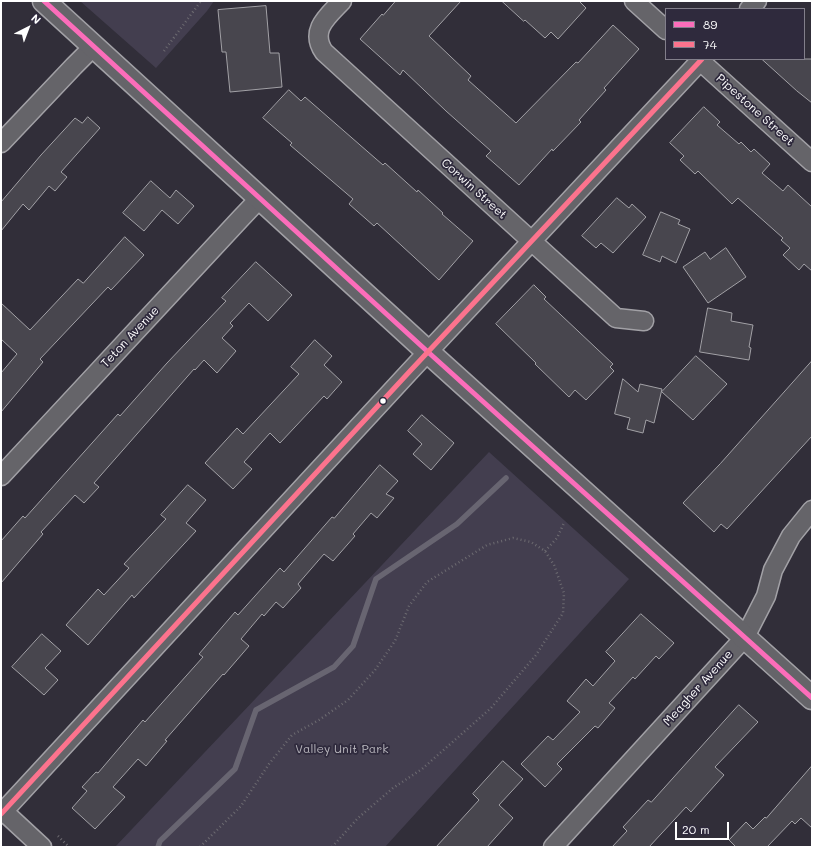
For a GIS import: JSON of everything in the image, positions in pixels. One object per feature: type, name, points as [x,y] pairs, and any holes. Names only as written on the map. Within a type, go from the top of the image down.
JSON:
[{"type":"main road","points":[[44,1],[428,352],[812,698]]},
{"type":"street","name":"Corwin Street","points":[[342,1],[324,21],[319,29],[318,36],[320,46],[324,52],[616,318],[644,321]]},
{"type":"street","points":[[634,1],[665,29]]},
{"type":"street","points":[[1,143],[93,46]]},
{"type":"street","points":[[42,847],[2,811],[700,60]]},
{"type":"street","name":"Pipestone Street","points":[[700,60],[812,162]]},
{"type":"street","name":"Teton Avenue","points":[[1,476],[260,198]]},
{"type":"street","name":"Meagher Avenue","points":[[554,847],[744,637],[766,596],[773,570],[791,536],[812,510]]},
{"type":"path","points":[[164,51],[201,1]]},
{"type":"path","points":[[545,551],[557,538],[564,523]]},
{"type":"path","points":[[200,847],[241,806],[269,764],[292,735],[319,720],[348,700],[375,670],[395,641],[408,606],[427,582],[487,545],[513,538],[531,542],[545,551],[554,565],[564,593],[563,612],[536,655],[491,708],[422,768],[393,788],[358,818],[332,847]]},
{"type":"green space","points":[[80,1],[214,1],[207,11],[156,68]]},
{"type":"green space","name":"Valley Unit Park","points":[[489,452],[629,579],[385,847],[115,847]]},
{"type":"building","points":[[396,1],[461,1],[429,36],[471,76],[468,80],[516,123],[576,62],[578,63],[613,25],[639,49],[604,88],[606,90],[579,120],[581,122],[553,151],[552,149],[519,185],[486,156],[491,151],[403,70],[400,75],[360,39],[382,14],[383,15]]},
{"type":"building","points":[[502,1],[579,1],[586,8],[558,39],[551,32],[545,38]]},
{"type":"building","points":[[266,6],[270,53],[279,53],[282,87],[230,92],[226,52],[222,52],[218,10]]},
{"type":"building","points":[[812,59],[812,103],[763,60]]},
{"type":"building","points":[[289,90],[301,101],[305,97],[383,165],[385,163],[417,192],[418,190],[443,213],[442,214],[473,241],[439,280],[377,223],[374,226],[349,204],[353,199],[290,145],[292,143],[263,118]]},
{"type":"building","points":[[704,107],[720,122],[717,125],[739,144],[741,142],[751,152],[754,149],[770,164],[762,173],[783,191],[788,185],[812,207],[812,271],[804,264],[799,270],[783,255],[790,248],[781,240],[783,238],[738,198],[732,204],[698,171],[695,174],[680,160],[684,156],[670,143]]},
{"type":"building","points":[[88,117],[100,128],[61,172],[67,177],[55,191],[49,186],[29,210],[23,204],[1,231],[1,202],[75,118],[82,123]]},
{"type":"building","points":[[151,181],[170,198],[176,190],[194,206],[178,224],[162,210],[144,231],[123,213]]},
{"type":"building","points":[[617,198],[629,208],[632,204],[646,217],[613,253],[601,243],[596,248],[582,236]]},
{"type":"building","points":[[661,212],[680,220],[678,224],[690,229],[676,263],[662,256],[660,262],[643,255]]},
{"type":"building","points":[[125,237],[144,255],[111,290],[108,287],[40,359],[43,362],[1,412],[1,373],[17,354],[1,339],[1,303],[30,330],[78,279],[83,283]]},
{"type":"building","points":[[726,248],[746,277],[708,303],[683,267],[705,252],[710,259]]},
{"type":"building","points":[[256,262],[292,295],[268,321],[249,303],[230,323],[233,326],[222,338],[236,351],[217,373],[204,360],[195,370],[194,369],[94,483],[99,487],[84,503],[75,495],[41,532],[43,534],[1,583],[1,541],[23,516],[25,518],[118,414],[120,416],[167,363],[226,301],[222,298]]},
{"type":"building","points":[[534,285],[546,297],[544,299],[613,364],[610,367],[614,371],[586,400],[575,390],[569,397],[496,324]]},
{"type":"building","points":[[708,308],[732,313],[731,321],[753,325],[749,347],[751,348],[749,360],[700,352]]},
{"type":"building","points":[[315,340],[332,356],[324,365],[342,382],[327,399],[324,396],[280,443],[270,433],[244,462],[252,469],[233,489],[205,463],[237,428],[243,434],[299,374],[291,367]]},
{"type":"building","points":[[696,356],[727,384],[693,420],[662,392]]},
{"type":"building","points":[[812,361],[812,436],[727,529],[721,524],[714,532],[683,503]]},
{"type":"building","points":[[623,379],[638,392],[640,384],[662,389],[654,423],[646,420],[643,433],[627,429],[630,418],[615,414]]},
{"type":"building","points":[[422,415],[454,443],[431,470],[413,454],[422,444],[408,431]]},
{"type":"building","points":[[380,465],[398,481],[386,494],[394,498],[377,518],[371,513],[353,534],[355,536],[333,561],[324,554],[298,584],[301,588],[283,608],[276,602],[264,616],[262,614],[241,639],[249,646],[165,740],[167,741],[146,766],[138,759],[113,787],[125,797],[95,829],[72,808],[87,791],[82,787],[96,772],[98,773],[143,720],[145,722],[203,657],[199,654],[235,612],[238,615],[280,568],[284,572]]},
{"type":"building","points":[[188,485],[206,500],[186,523],[196,531],[134,598],[132,595],[88,645],[66,625],[98,589],[104,595],[129,568],[124,564],[166,519],[161,515]]},
{"type":"building","points":[[641,614],[674,643],[659,659],[656,656],[635,679],[633,677],[609,703],[615,708],[598,728],[595,726],[557,764],[562,769],[545,787],[521,764],[548,736],[553,740],[580,712],[567,701],[586,679],[593,686],[615,661],[606,652]]},
{"type":"building","points":[[42,634],[61,651],[45,668],[58,680],[44,695],[12,667]]},
{"type":"building","points":[[739,705],[758,722],[715,767],[724,775],[691,812],[686,807],[649,847],[612,847],[627,831],[623,827],[648,800],[651,802]]},
{"type":"building","points":[[503,761],[523,779],[499,805],[513,818],[487,847],[436,847],[479,800],[473,794]]},
{"type":"building","points":[[812,766],[812,828],[801,818],[795,824],[792,821],[767,847],[736,847],[729,840],[746,822],[753,829],[765,817],[766,818]]},
{"type":"waterway","points":[[158,847],[160,841],[235,769],[256,710],[334,667],[353,646],[376,579],[457,524],[506,478]]},
{"type":"transit line","name":"89","points":[[44,1],[428,352],[812,698]]},
{"type":"transit line","name":"74","points":[[1,814],[411,370],[701,60]]}]
